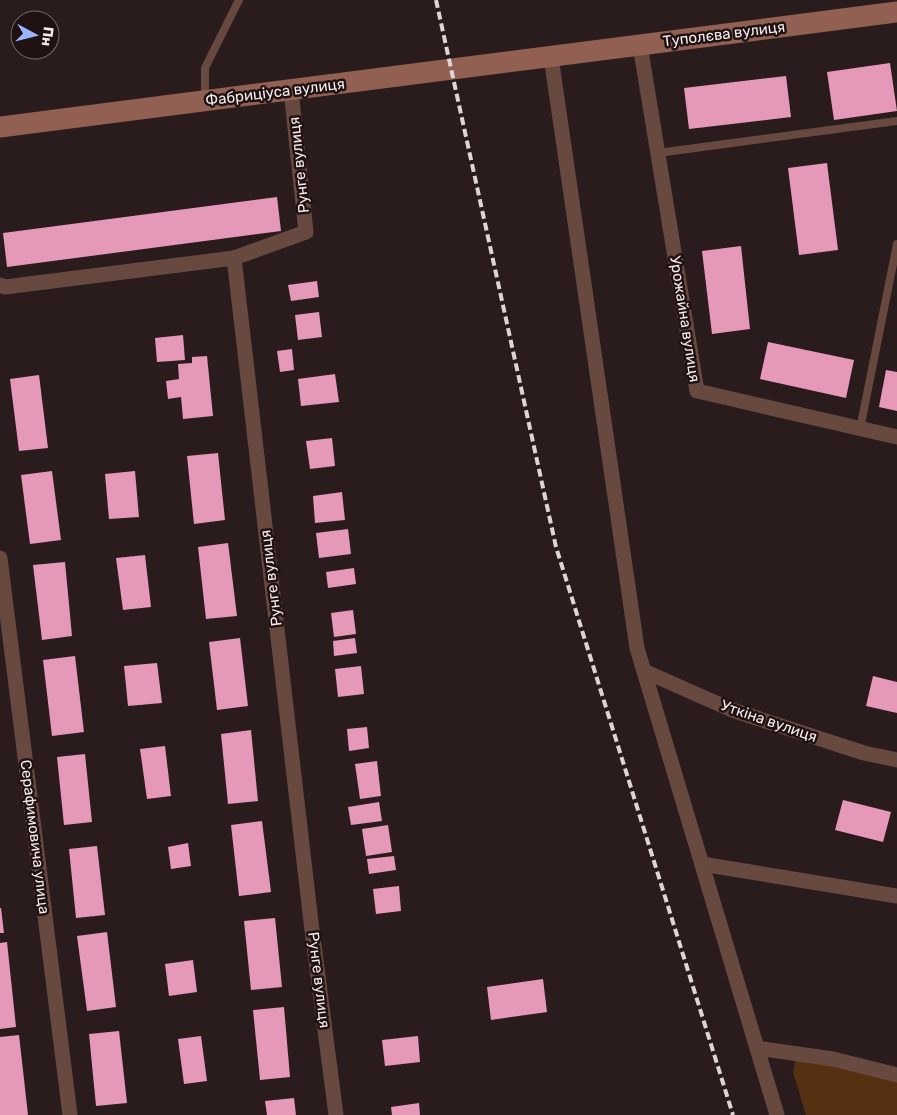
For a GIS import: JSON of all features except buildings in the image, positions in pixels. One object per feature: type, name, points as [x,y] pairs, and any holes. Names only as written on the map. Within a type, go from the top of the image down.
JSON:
[{"type":"main road","name":"Туполєва вулиця","points":[[550,56],[897,12]]},
{"type":"main road","name":"Фабриціуса вулиця","points":[[0,127],[550,56]]},
{"type":"street","name":"Урожайна вулиця","points":[[640,45],[697,390],[897,437]]},
{"type":"street","points":[[550,56],[636,638],[644,671],[777,1115]]},
{"type":"street","name":"Рунге вулиця","points":[[291,90],[306,232],[234,258],[311,922],[336,1115]]},
{"type":"street","points":[[0,285],[5,287],[15,286],[234,258]]},
{"type":"street","name":"Серафимовича улица","points":[[0,558],[70,1115]]},
{"type":"street","name":"Уткiна вулиця","points":[[644,671],[732,710],[864,753],[897,760]]},
{"type":"street","points":[[702,864],[897,896]]},
{"type":"street","points":[[757,1048],[832,1059],[897,1075]]},
{"type":"lane","points":[[204,101],[205,68],[239,0]]},
{"type":"lane","points":[[658,153],[897,121]]},
{"type":"lane","points":[[860,428],[897,244]]},
{"type":"shaded area","points":[[797,1054],[897,1079],[897,1115],[806,1115],[793,1072]]},
{"type":"railway","points":[[436,0],[556,547],[733,1115]]}]
